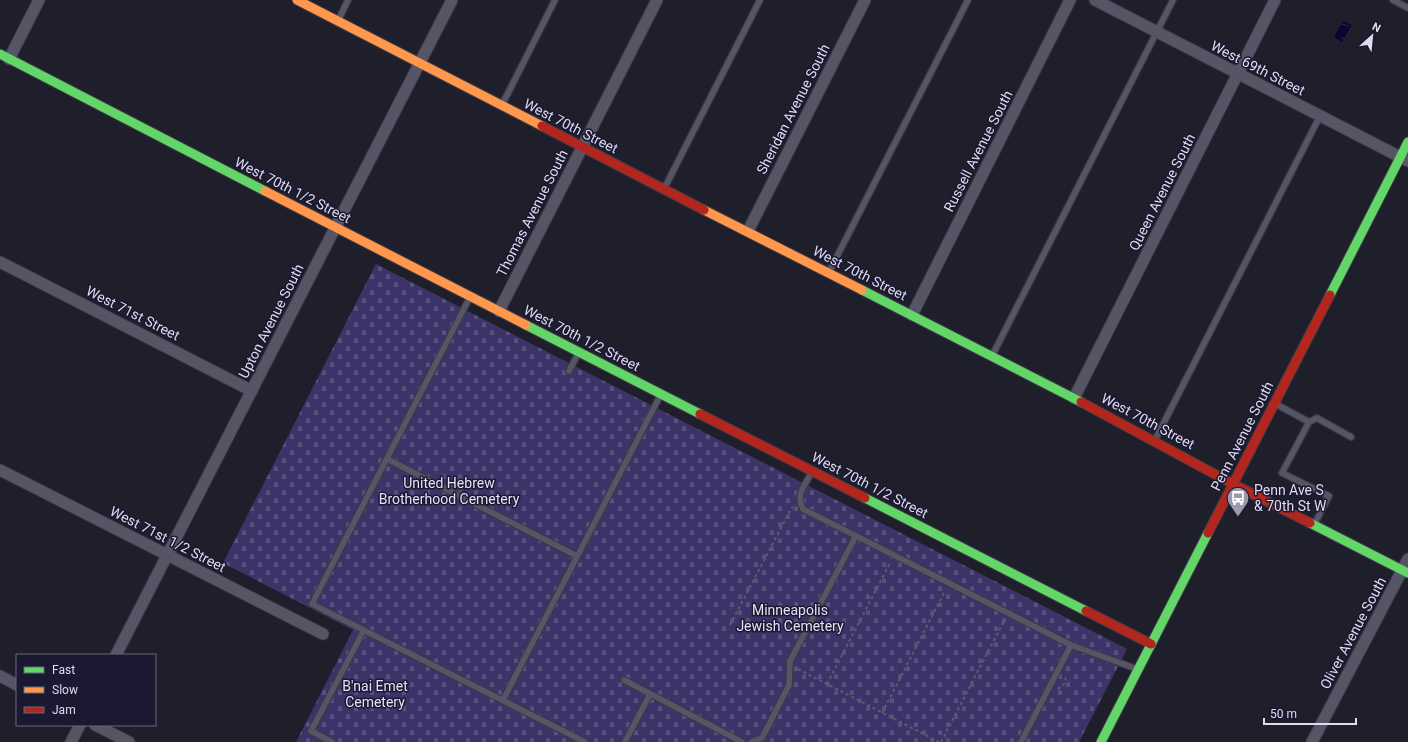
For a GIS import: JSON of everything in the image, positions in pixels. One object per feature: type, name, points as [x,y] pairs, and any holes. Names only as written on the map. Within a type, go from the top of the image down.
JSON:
[{"type":"street","points":[[5,56],[39,0]]},
{"type":"street","name":"West 70th Street","points":[[297,0],[1074,398],[1233,484],[1405,572]]},
{"type":"street","name":"Upton Avenue South","points":[[117,654],[452,0]]},
{"type":"street","name":"Thomas Avenue South","points":[[500,312],[657,0]]},
{"type":"street","name":"Sheridan Avenue South","points":[[748,232],[864,0]]},
{"type":"street","name":"Russell Avenue South","points":[[912,315],[1070,0]]},
{"type":"street","name":"West 69th Street","points":[[1095,0],[1404,159]]},
{"type":"street","name":"Queen Avenue South","points":[[1074,398],[1275,0]]},
{"type":"street","name":"West 70th 1/2 Street","points":[[5,56],[470,297],[1151,644]]},
{"type":"street","name":"Penn Avenue South","points":[[1101,742],[1274,403],[1404,159],[1408,142]]},
{"type":"street","name":"West 71st Street","points":[[0,262],[252,391]]},
{"type":"street","name":"West 71st 1/2 Street","points":[[0,470],[323,634]]},
{"type":"street","name":"Oliver Avenue South","points":[[1312,742],[1405,572],[1408,559]]},
{"type":"street","points":[[0,676],[16,684]]},
{"type":"street","points":[[71,742],[79,726]]},
{"type":"street","points":[[97,726],[129,742]]},
{"type":"lane","points":[[338,21],[348,0]]},
{"type":"lane","points":[[502,106],[555,0]]},
{"type":"lane","points":[[664,189],[760,0]]},
{"type":"lane","points":[[828,272],[968,0]]},
{"type":"lane","points":[[992,356],[1174,0]]},
{"type":"lane","points":[[1393,0],[1408,8]]},
{"type":"lane","points":[[1155,441],[1320,116]]},
{"type":"lane","points":[[470,297],[312,604],[502,700],[576,740],[585,742]]},
{"type":"lane","points":[[569,371],[579,352]]},
{"type":"lane","points":[[502,700],[661,394]]},
{"type":"lane","points":[[1274,403],[1309,422]]},
{"type":"lane","points":[[1314,525],[1329,496],[1282,473],[1309,422],[1317,418],[1352,437]]},
{"type":"lane","points":[[387,459],[577,556]]},
{"type":"lane","points":[[812,471],[800,496],[800,503],[803,509],[1071,645],[1139,669]]},
{"type":"lane","points":[[752,742],[762,738],[788,685],[790,661],[856,536]]},
{"type":"lane","points":[[332,742],[312,732],[364,630]]},
{"type":"lane","points":[[1021,742],[1071,645]]},
{"type":"lane","points":[[624,680],[742,742]]},
{"type":"lane","points":[[624,742],[650,694]]},
{"type":"path","points":[[730,626],[791,509],[800,503]]},
{"type":"path","points":[[827,684],[895,555]]},
{"type":"path","points":[[882,712],[949,583]]},
{"type":"path","points":[[790,665],[940,742],[1008,613]]},
{"type":"green space","points":[[376,264],[1127,649],[1079,742],[296,742],[353,630],[223,563]]},
{"type":"water","points":[[1343,21],[1352,25],[1342,42],[1334,37]]},
{"type":"traffic: fast","points":[[0,54],[265,191]]},
{"type":"traffic: fast","points":[[1330,295],[1408,142]]},
{"type":"traffic: fast","points":[[862,290],[1081,402]]},
{"type":"traffic: fast","points":[[526,325],[700,414]]},
{"type":"traffic: fast","points":[[865,498],[1086,611]]},
{"type":"traffic: fast","points":[[1310,523],[1408,573]]},
{"type":"traffic: fast","points":[[1101,742],[1208,533]]},
{"type":"traffic: slow","points":[[297,0],[542,126]]},
{"type":"traffic: slow","points":[[265,191],[526,325]]},
{"type":"traffic: slow","points":[[704,210],[862,290]]},
{"type":"traffic: jam","points":[[542,126],[704,210]]},
{"type":"traffic: jam","points":[[1208,533],[1330,295]]},
{"type":"traffic: jam","points":[[1081,402],[1233,484],[1310,523]]},
{"type":"traffic: jam","points":[[700,414],[865,498]]},
{"type":"traffic: jam","points":[[1086,611],[1151,644]]},
{"type":"place","name":"Penn Ave S & 70th St W","points":[[1238,518]]},
{"type":"park label","name":"United Hebrew Brotherhood Cemetery","points":[[449,492]]},
{"type":"park label","name":"Minneapolis Jewish Cemetery","points":[[790,618]]},
{"type":"park label","name":"B'nai Emet Cemetery","points":[[375,694]]}]
